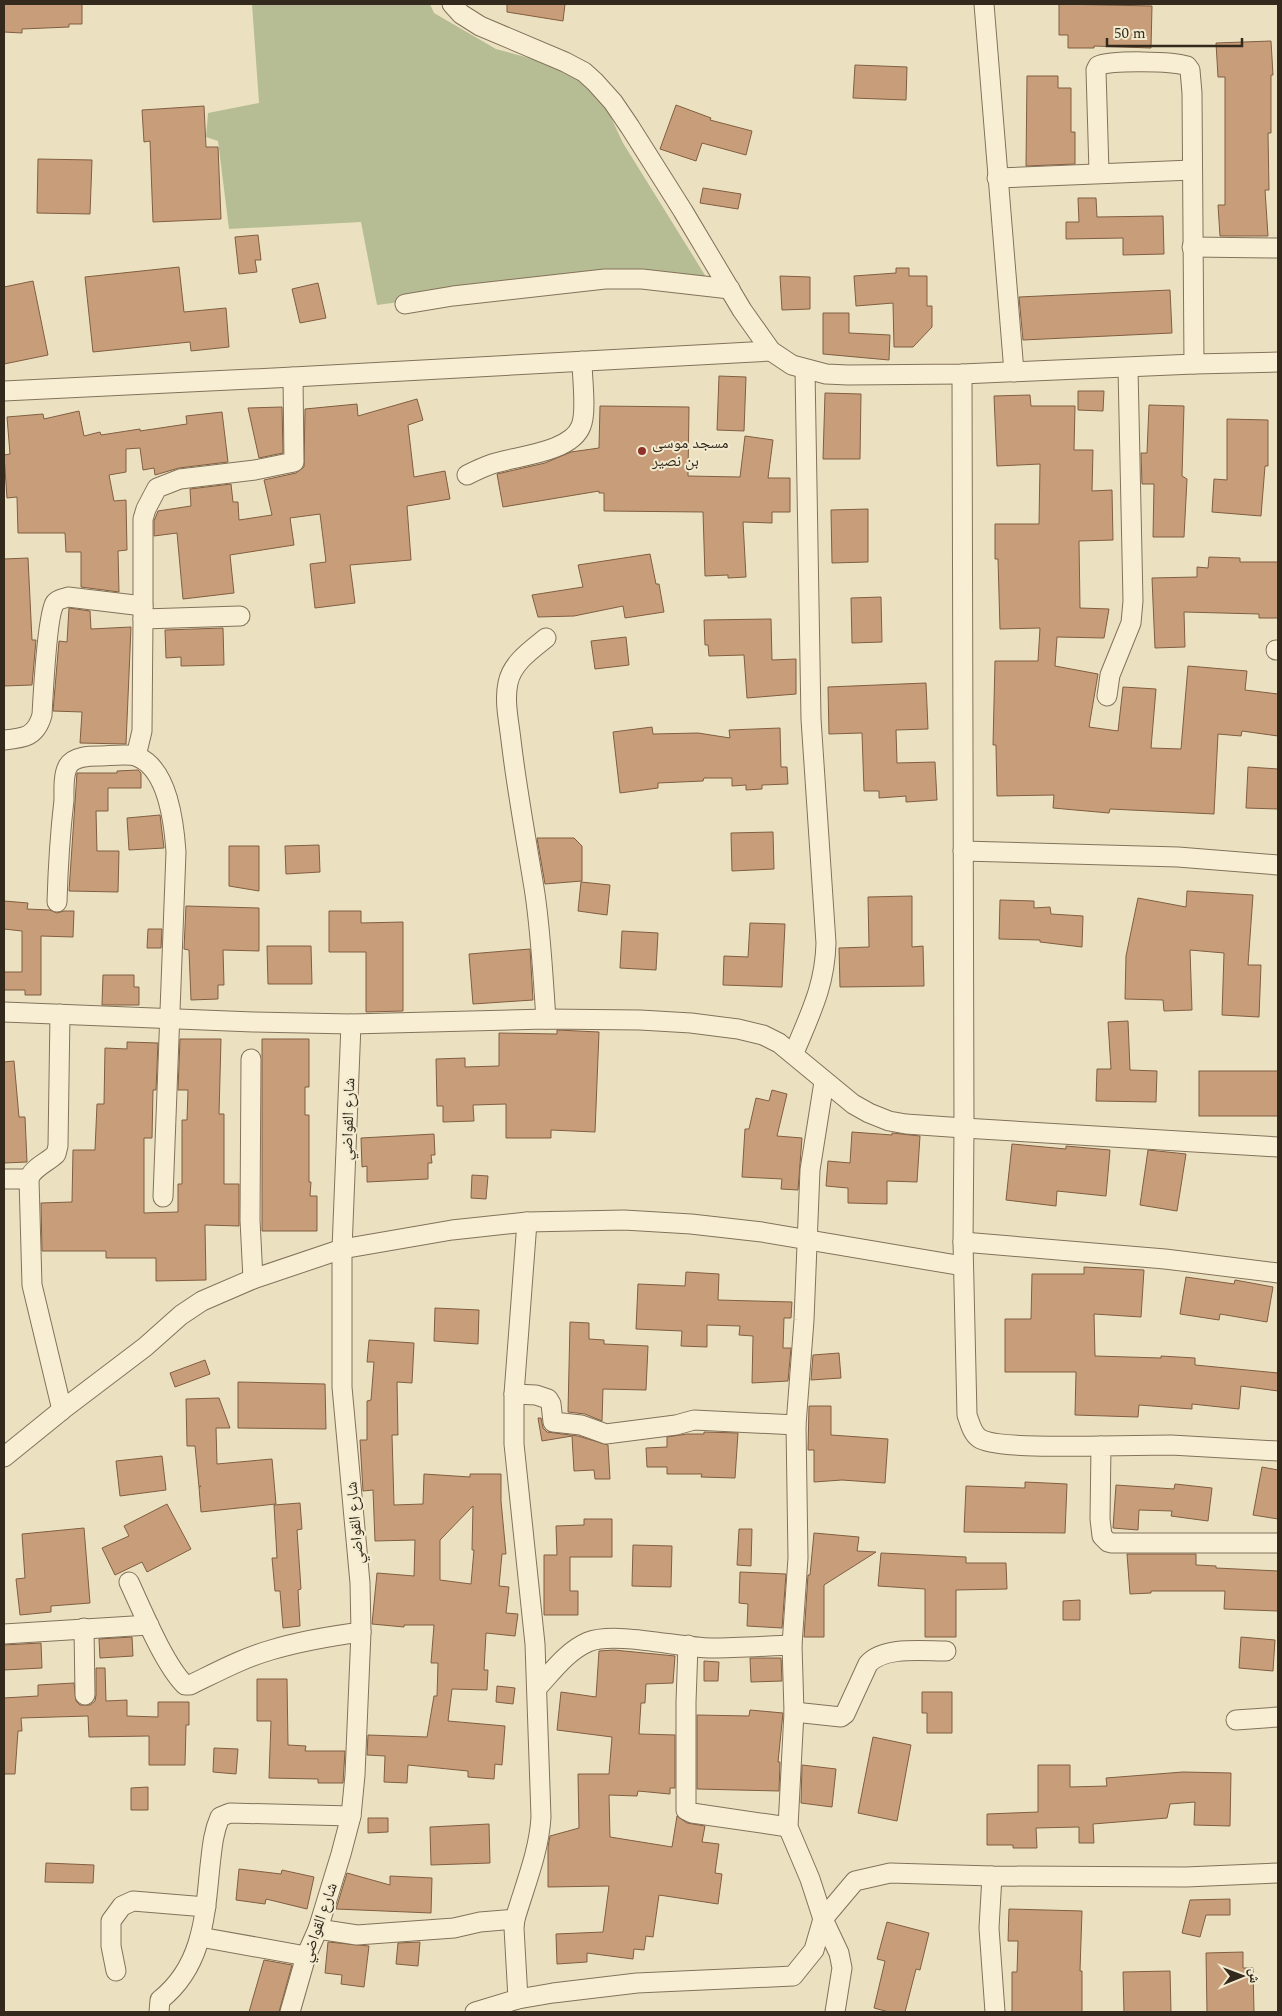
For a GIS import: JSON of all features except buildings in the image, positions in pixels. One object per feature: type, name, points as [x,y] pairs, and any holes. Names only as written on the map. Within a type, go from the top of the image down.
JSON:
[{"type":"street","points":[[452,4],[461,14],[480,26],[565,62],[584,72],[595,82],[613,102],[630,127],[730,289],[771,351],[792,365],[806,370],[848,376],[962,374],[1278,362]]},
{"type":"street","points":[[984,4],[1014,372]]},
{"type":"street","points":[[1099,172],[1096,70],[1098,66],[1110,63],[1159,63],[1187,66],[1190,70],[1191,79],[1194,364]]},
{"type":"street","points":[[997,178],[1099,172],[1192,170]]},
{"type":"street","points":[[1192,247],[1278,248]]},
{"type":"street","points":[[405,304],[453,296],[605,279],[642,279],[730,289]]},
{"type":"street","points":[[4,391],[771,351]]},
{"type":"street","points":[[467,475],[492,464],[553,449],[573,438],[581,427],[584,404],[582,361]]},
{"type":"street","points":[[1106,696],[1110,675],[1131,623],[1133,601],[1128,368]]},
{"type":"street","points":[[794,1053],[817,999],[826,960],[811,719],[806,370]]},
{"type":"street","points":[[962,374],[964,851],[962,1242],[967,1415],[977,1437],[989,1442],[1027,1446],[1170,1445],[1278,1451]]},
{"type":"street","points":[[136,756],[142,731],[143,519],[146,509],[157,488],[180,478],[255,470],[294,462],[293,377]]},
{"type":"street","points":[[4,740],[25,737],[40,724],[53,605],[58,599],[68,597],[143,613],[240,616]]},
{"type":"street","points":[[546,638],[521,658],[508,683],[508,713],[513,759],[535,896],[542,956],[546,1019]]},
{"type":"street","points":[[57,902],[60,845],[68,765],[77,759],[90,756],[136,756],[151,768],[160,781],[167,798],[174,831],[175,885],[163,1197]]},
{"type":"street","points":[[964,851],[1168,856],[1278,865]]},
{"type":"street","points":[[4,1012],[351,1024],[546,1019],[640,1020],[738,1029],[763,1035],[780,1043],[794,1053],[824,1082],[853,1104],[869,1114],[889,1121],[964,1128],[1278,1147]]},
{"type":"street","points":[[60,1014],[58,1146],[56,1154],[34,1171],[29,1179],[32,1285],[62,1410]]},
{"type":"street","name":"شارع القواضي","points":[[290,2012],[306,1956],[318,1929],[351,1816],[355,1775],[362,1632],[360,1583],[342,1387],[342,1249],[351,1024]]},
{"type":"street","points":[[251,1059],[250,1220],[253,1279]]},
{"type":"street","points":[[824,1082],[810,1170],[808,1241],[796,1425],[798,1558],[792,1645],[794,1712],[788,1827],[810,1879],[823,1919],[839,1953],[842,1968],[835,2012]]},
{"type":"street","points":[[4,1179],[29,1179]]},
{"type":"street","points":[[4,1457],[145,1347],[181,1315],[202,1301],[253,1279],[342,1249],[452,1230],[527,1222],[624,1220],[691,1224],[762,1232],[963,1266]]},
{"type":"street","points":[[518,1999],[515,1919],[536,1852],[540,1827],[537,1688],[532,1601],[514,1444],[514,1394],[527,1222]]},
{"type":"street","points":[[962,1242],[1165,1259],[1278,1273]]},
{"type":"street","points":[[514,1394],[541,1396],[548,1399],[551,1404],[553,1422],[581,1425],[606,1434],[676,1426],[694,1420],[796,1425]]},
{"type":"street","points":[[1101,1446],[1100,1529],[1102,1536],[1108,1542],[1278,1543]]},
{"type":"street","points":[[129,1582],[149,1625],[180,1680],[188,1685],[272,1649],[314,1639],[362,1632]]},
{"type":"street","points":[[4,1634],[149,1625]]},
{"type":"street","points":[[84,1628],[85,1695]]},
{"type":"street","points":[[537,1688],[571,1652],[589,1642],[621,1639],[709,1648],[792,1645]]},
{"type":"street","points":[[688,1645],[686,1810],[692,1813],[788,1827]]},
{"type":"street","points":[[794,1712],[841,1717],[845,1714],[872,1659],[885,1653],[946,1650]]},
{"type":"street","points":[[1236,1720],[1278,1717]]},
{"type":"street","points":[[160,2012],[160,2000],[186,1973],[200,1937],[206,1907],[214,1829],[220,1817],[230,1813],[351,1816]]},
{"type":"street","points":[[475,2012],[518,1999],[637,1983],[793,1976],[814,1950],[823,1919],[856,1881],[890,1873],[992,1876],[1186,1877],[1278,1873]]},
{"type":"street","points":[[992,1876],[989,1928],[995,2012]]},
{"type":"street","points":[[116,1971],[111,1946],[111,1921],[115,1913],[122,1906],[133,1901],[206,1907]]},
{"type":"street","points":[[318,1929],[357,1935],[454,1928],[480,1922],[515,1919]]},
{"type":"street","points":[[200,1937],[306,1956]]},
{"type":"green space","points":[[252,4],[430,4],[434,13],[496,49],[558,66],[592,90],[607,109],[623,143],[708,280],[483,291],[377,305],[361,222],[229,229],[218,141],[206,137],[208,113],[259,103]]},
{"type":"place","name":"مسجد موسى بن نصير","points":[[642,451]]}]
